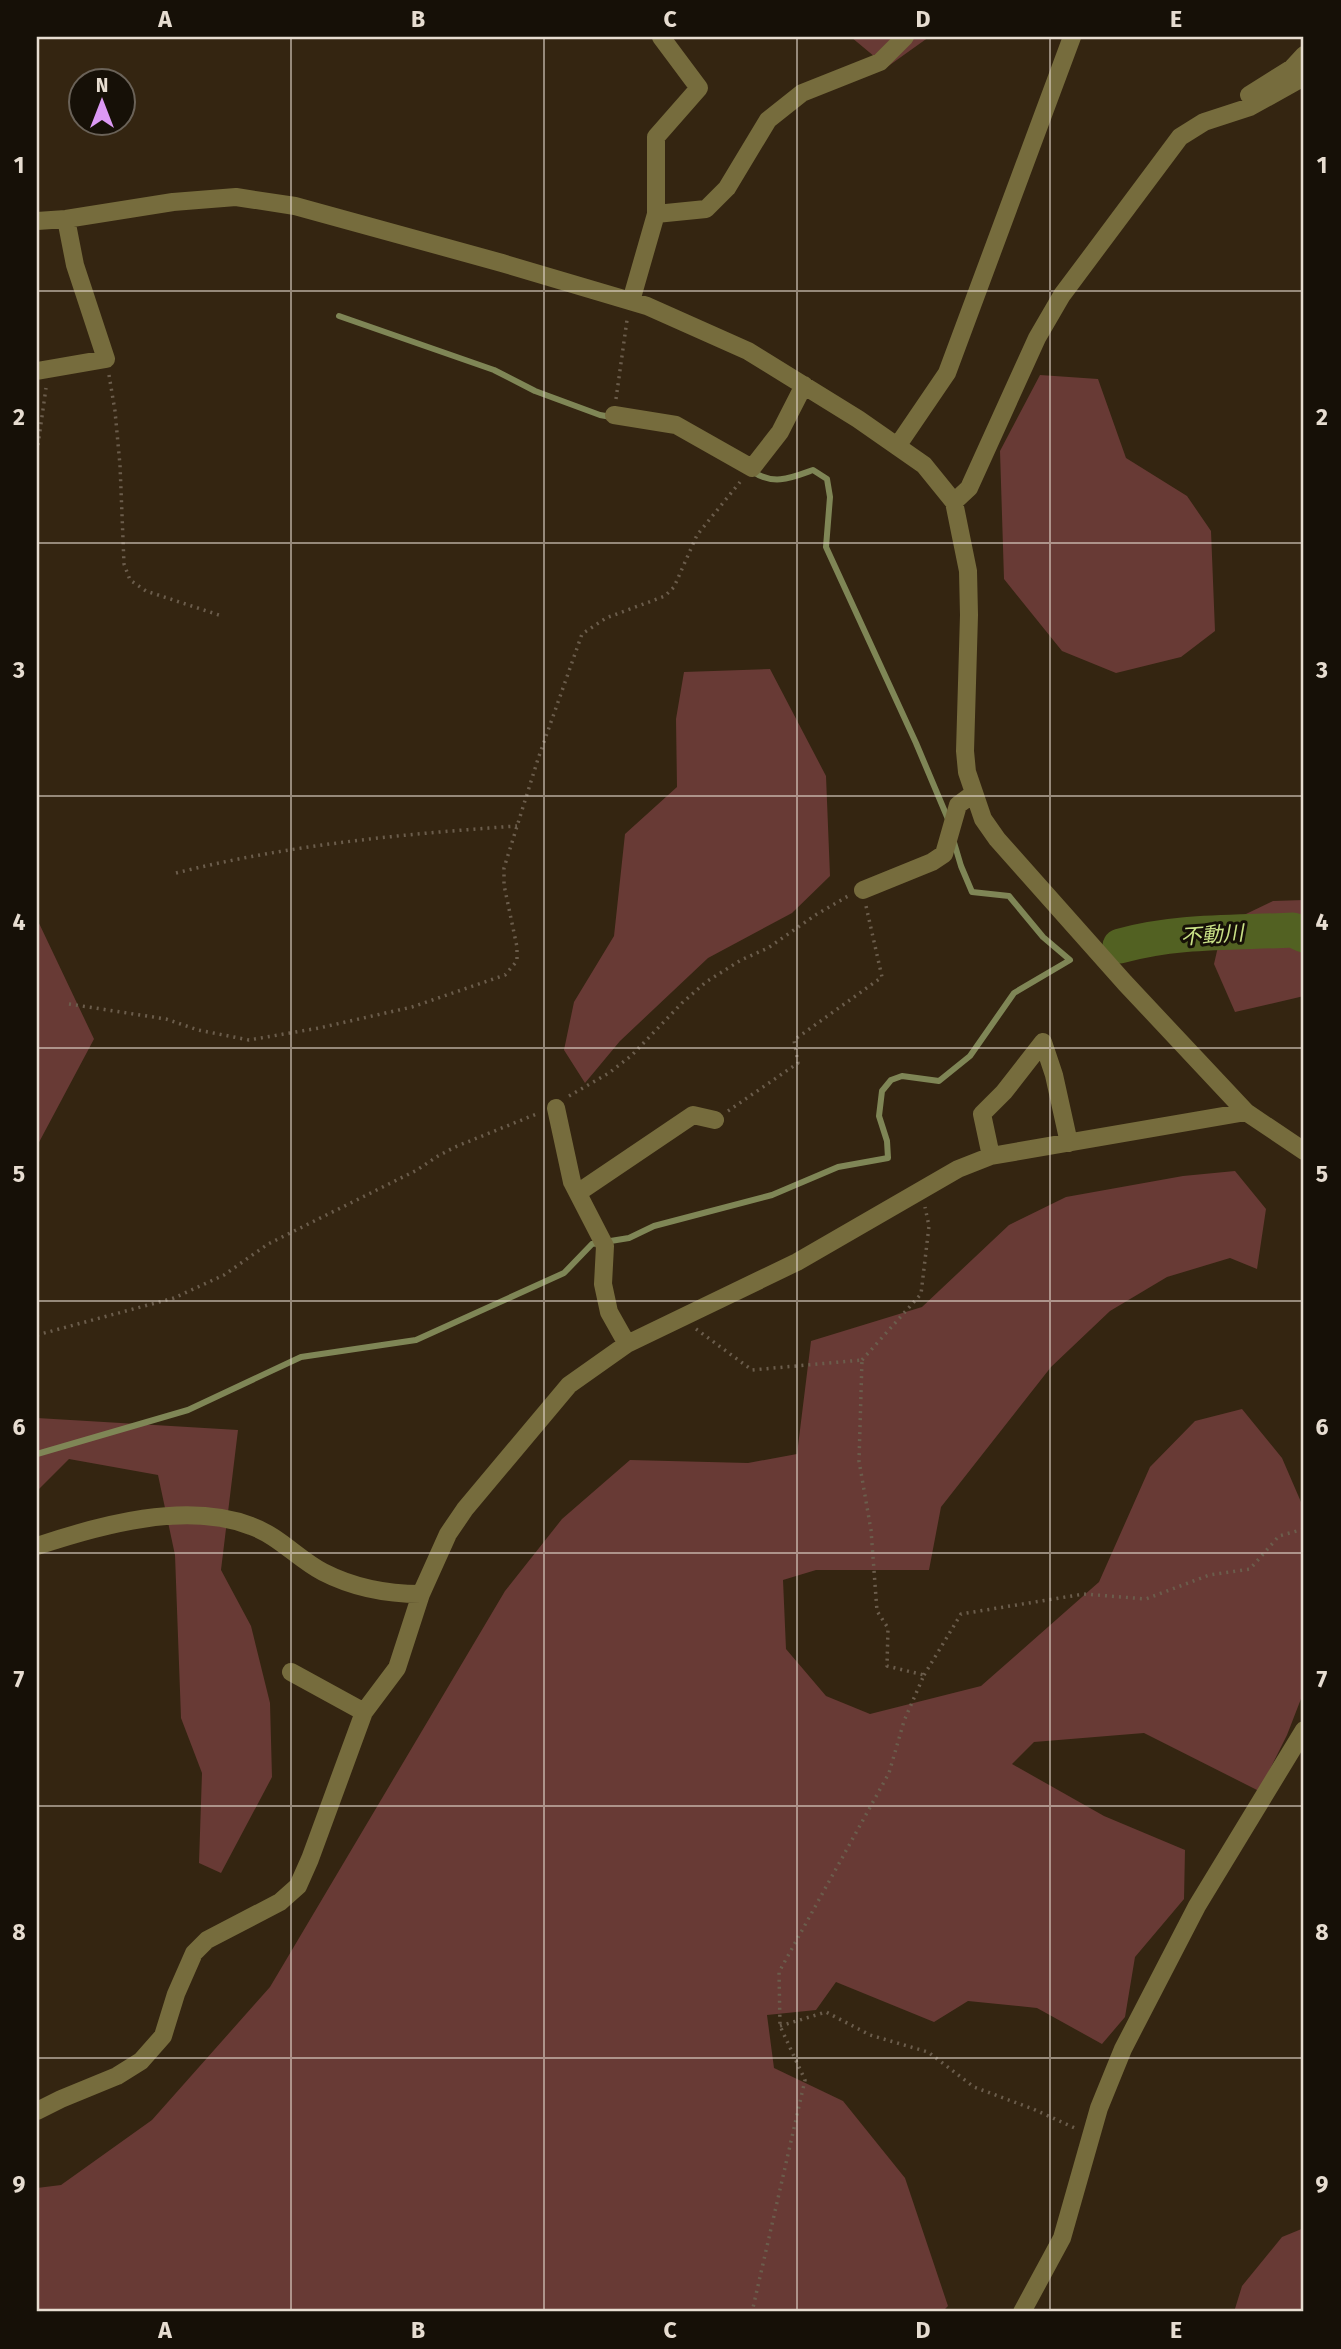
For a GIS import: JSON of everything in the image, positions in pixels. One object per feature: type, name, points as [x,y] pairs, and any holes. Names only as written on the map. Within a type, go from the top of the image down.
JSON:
[{"type":"street","points":[[631,301],[656,214],[656,137],[699,88],[661,37]]},
{"type":"street","points":[[656,214],[706,209],[727,188],[768,120],[802,93],[880,62],[905,37]]},
{"type":"street","points":[[898,445],[947,373],[1072,37]]},
{"type":"street","points":[[954,502],[968,488],[1037,338],[1062,295],[1180,137],[1292,68],[1304,55]]},
{"type":"street","points":[[1204,122],[1250,107],[1304,77]]},
{"type":"street","points":[[37,221],[173,202],[236,197],[295,206],[502,262],[647,306],[748,351],[898,445],[924,465],[954,502],[968,571],[965,751],[973,794],[983,819],[997,839],[1125,983],[1246,1112],[1304,1151]]},
{"type":"street","points":[[43,370],[106,359],[75,265],[66,219]]},
{"type":"street","points":[[614,415],[676,425],[752,468],[780,432],[804,385]]},
{"type":"street","points":[[863,890],[932,862],[944,854],[958,805],[973,794]]},
{"type":"street","points":[[991,1156],[982,1114],[1004,1092],[1042,1042],[1054,1075],[1069,1143]]},
{"type":"street","points":[[556,1108],[572,1182],[606,1246],[603,1284],[609,1312],[628,1344]]},
{"type":"street","points":[[37,2111],[117,2076],[141,2061],[163,2036],[176,1994],[194,1953],[207,1940],[280,1902],[298,1885],[364,1712],[397,1668],[421,1594],[447,1534],[569,1385],[628,1344],[797,1262],[958,1169],[991,1156],[1246,1112]]},
{"type":"street","points":[[579,1192],[693,1115],[715,1120]]},
{"type":"street","points":[[37,1546],[81,1531],[126,1522],[174,1515],[205,1516],[250,1525],[274,1537],[323,1572],[371,1590],[421,1594]]},
{"type":"street","points":[[291,1672],[364,1712]]},
{"type":"street","points":[[1021,2312],[1062,2238],[1099,2108],[1123,2049],[1197,1906],[1304,1730]]},
{"type":"path","points":[[614,415],[631,301]]},
{"type":"path","points":[[106,359],[115,411],[124,565],[130,580],[146,591],[222,616]]},
{"type":"path","points":[[37,452],[43,370]]},
{"type":"path","points":[[69,1004],[166,1019],[198,1030],[249,1040],[319,1028],[412,1007],[505,975],[517,961],[517,947],[504,885],[504,868],[538,759],[582,634],[606,618],[665,596],[674,587],[697,535],[752,468]]},
{"type":"path","points":[[176,873],[235,858],[411,834],[517,826]]},
{"type":"path","points":[[37,1335],[174,1298],[224,1275],[268,1244],[417,1170],[455,1147],[531,1115],[556,1108],[566,1098],[609,1073],[632,1055],[706,982],[741,960],[768,948],[829,907],[863,890],[882,977],[794,1040],[798,1063],[715,1120]]},
{"type":"path","points":[[921,1190],[929,1226],[921,1293],[862,1360],[859,1461],[871,1530],[877,1611],[888,1628],[887,1666],[924,1675]]},
{"type":"path","points":[[680,1318],[752,1370],[862,1360]]},
{"type":"path","points":[[752,2312],[805,2080],[780,2026],[779,1972],[889,1773],[904,1721],[924,1675],[961,1614],[1084,1594],[1146,1599],[1209,1575],[1250,1570],[1279,1536],[1304,1529]]},
{"type":"path","points":[[780,2026],[826,2012],[870,2035],[928,2052],[974,2087],[1092,2136]]},
{"type":"shaded area","points":[[851,37],[929,37],[887,67]]},
{"type":"shaded area","points":[[1040,375],[1098,379],[1126,458],[1187,496],[1211,531],[1215,631],[1181,657],[1116,673],[1062,651],[1004,579],[1000,451]]},
{"type":"shaded area","points":[[770,669],[826,776],[830,876],[792,913],[708,958],[620,1041],[585,1083],[564,1050],[574,1002],[614,936],[625,834],[677,787],[676,719],[684,672]]},
{"type":"shaded area","points":[[1304,900],[1304,996],[1235,1012],[1214,964],[1223,925],[1273,901]]},
{"type":"shaded area","points":[[37,919],[94,1039],[37,1146]]},
{"type":"shaded area","points":[[1235,1171],[1266,1209],[1257,1269],[1230,1258],[1167,1277],[1110,1311],[1051,1367],[941,1507],[929,1570],[816,1570],[783,1580],[786,1649],[826,1696],[870,1714],[981,1686],[1099,1582],[1150,1467],[1195,1421],[1242,1409],[1282,1458],[1301,1502],[1304,1526],[1304,1691],[1287,1735],[1259,1791],[1144,1733],[1034,1742],[1012,1764],[1104,1816],[1185,1850],[1184,1899],[1135,1957],[1125,2017],[1102,2044],[1037,2008],[968,2001],[934,2022],[836,1982],[816,2010],[767,2015],[774,2068],[843,2101],[905,2178],[948,2306],[942,2312],[37,2312],[37,2188],[61,2185],[152,2120],[270,1987],[505,1591],[562,1519],[630,1460],[748,1463],[797,1454],[811,1341],[922,1307],[1009,1225],[1066,1197],[1183,1176]]},
{"type":"shaded area","points":[[37,1418],[238,1430],[221,1570],[251,1626],[270,1703],[272,1777],[221,1873],[199,1863],[202,1773],[181,1718],[175,1555],[158,1475],[69,1459],[37,1491]]},
{"type":"shaded area","points":[[1304,2228],[1304,2312],[1234,2312],[1242,2286],[1282,2237]]},
{"type":"waterway","points":[[339,316],[494,370],[535,391],[611,417]]},
{"type":"waterway","points":[[752,471],[767,478],[782,479],[813,470],[827,479],[830,497],[826,547],[948,819]]},
{"type":"waterway","points":[[37,1454],[188,1410],[301,1357],[416,1340],[564,1273],[592,1244],[629,1238],[654,1226],[772,1195],[838,1167],[888,1158],[887,1141],[879,1116],[882,1091],[891,1080],[902,1076],[939,1081],[970,1056],[1014,993],[1070,960],[1043,937],[1009,896],[972,892],[953,839]]},
{"type":"waterway","name":"不動川","points":[[1120,946],[1163,937],[1206,933],[1293,930],[1304,935]]}]
